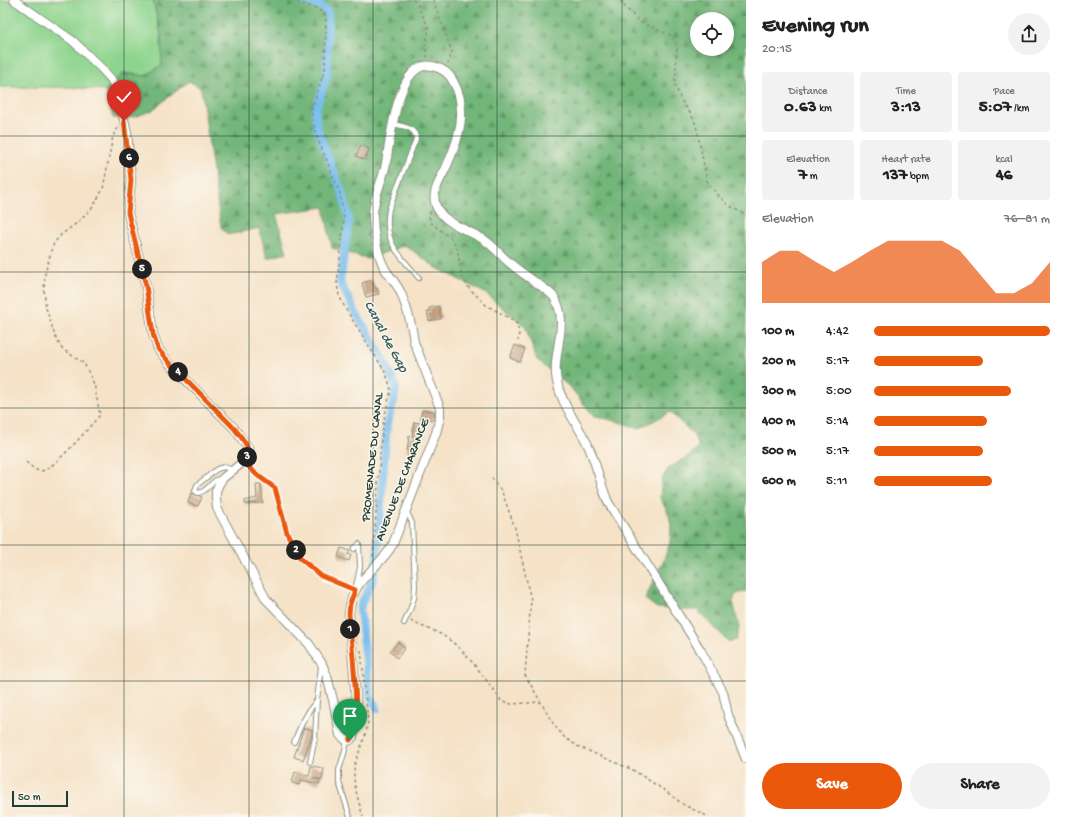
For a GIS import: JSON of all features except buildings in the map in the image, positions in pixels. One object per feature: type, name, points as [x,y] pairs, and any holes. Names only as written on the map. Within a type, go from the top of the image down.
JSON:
[{"type":"street","points":[[14,0],[73,41],[111,79],[116,91],[124,121],[131,180],[128,213],[146,286],[153,334],[158,349],[234,428],[248,448],[249,452],[244,462],[223,478],[216,491],[217,508],[266,599],[309,644],[322,664],[334,704],[340,735],[347,740]]},
{"type":"street","points":[[429,65],[450,75],[455,84],[462,106],[454,149],[434,196],[436,206],[447,220],[489,244],[511,265],[554,297],[561,322],[556,377],[562,398],[587,445],[608,502],[702,651],[723,692],[728,715],[746,759]]},
{"type":"street","name":"AVENUE DE CHARANCE","points":[[347,740],[350,740],[353,737],[357,711],[349,613],[350,604],[355,590],[375,564],[389,553],[436,433],[440,417],[440,408],[437,398],[414,342],[413,332],[402,296],[386,270],[378,249],[373,217],[374,206],[385,166],[392,124],[398,100],[404,87],[415,71],[429,65]]},
{"type":"lane","points":[[392,124],[410,129],[416,136],[416,139],[389,209],[387,218],[388,235],[395,250],[419,278]]},
{"type":"lane","points":[[223,478],[217,478],[214,480],[202,492],[198,493],[195,491],[197,485],[217,469],[224,467],[233,470]]},
{"type":"lane","points":[[404,623],[414,598],[415,586],[412,523],[406,510]]},
{"type":"lane","points":[[354,549],[359,544],[360,567],[355,590]]},
{"type":"lane","points":[[310,762],[315,738],[317,700],[322,664]]},
{"type":"lane","points":[[294,742],[304,718],[317,700]]},
{"type":"lane","points":[[347,740],[339,770],[339,782],[350,817]]},
{"type":"path","name":"PROMENADE DU CANAL","points":[[292,0],[316,8],[325,14],[325,70],[312,108],[312,116],[317,137],[340,193],[344,219],[337,284],[339,295],[345,308],[384,370],[391,390],[381,440],[375,564]]},
{"type":"path","points":[[413,0],[417,4],[429,29],[426,46],[429,65]]},
{"type":"path","points":[[433,0],[452,52],[444,71]]},
{"type":"path","points":[[621,0],[623,5],[640,22],[672,36],[677,45],[675,85],[681,100],[696,125],[707,181],[728,205],[746,215]]},
{"type":"path","points":[[26,462],[36,471],[44,471],[65,454],[100,415],[94,384],[84,364],[62,349],[55,336],[46,308],[44,290],[45,274],[54,243],[61,235],[78,222],[92,207],[102,189],[113,136],[119,125],[124,121]]},
{"type":"path","points":[[436,206],[432,209],[429,215],[430,222],[453,240],[457,248],[463,280],[475,295],[486,305],[517,324],[519,332],[518,341]]},
{"type":"path","points":[[244,462],[257,475],[275,488],[287,533],[300,558],[321,576],[355,590]]},
{"type":"path","points":[[492,478],[502,492],[515,528],[531,600],[525,675],[554,725],[565,738],[577,746],[633,770],[684,805],[708,817]]},
{"type":"path","points":[[406,618],[420,626],[442,634],[454,642],[479,670],[502,702],[512,704],[541,702]]},
{"type":"green space","points":[[0,0],[153,0],[161,35],[162,65],[145,76],[124,73],[105,90],[67,87],[0,87]]},
{"type":"green space","points":[[153,0],[746,0],[746,591],[736,594],[733,601],[739,628],[736,640],[729,642],[697,610],[657,608],[645,599],[670,543],[671,526],[669,515],[660,498],[662,479],[668,469],[690,455],[699,446],[693,434],[670,412],[640,428],[593,415],[571,388],[537,360],[525,326],[485,293],[435,267],[405,245],[368,259],[332,248],[324,207],[276,214],[287,253],[267,258],[259,228],[228,235],[221,227],[201,88],[189,81],[151,111],[134,117],[113,118],[105,90],[124,73],[145,76],[162,65],[161,35]]},
{"type":"waterway","name":"Canal de Gap","points":[[300,0],[320,6],[328,15],[327,76],[315,111],[317,128],[343,195],[349,220],[340,282],[354,310],[383,358],[396,386],[394,401],[387,423],[377,557],[373,580],[362,602],[360,610],[370,696],[377,709]]},
{"type":"route","points":[[124,121],[127,132],[131,180],[128,213],[146,286],[153,334],[158,349],[181,376],[234,428],[240,436],[249,452],[244,462],[257,475],[275,488],[287,533],[300,558],[321,576],[355,590],[350,604],[349,613],[357,711],[355,730],[353,737],[350,740]]}]
